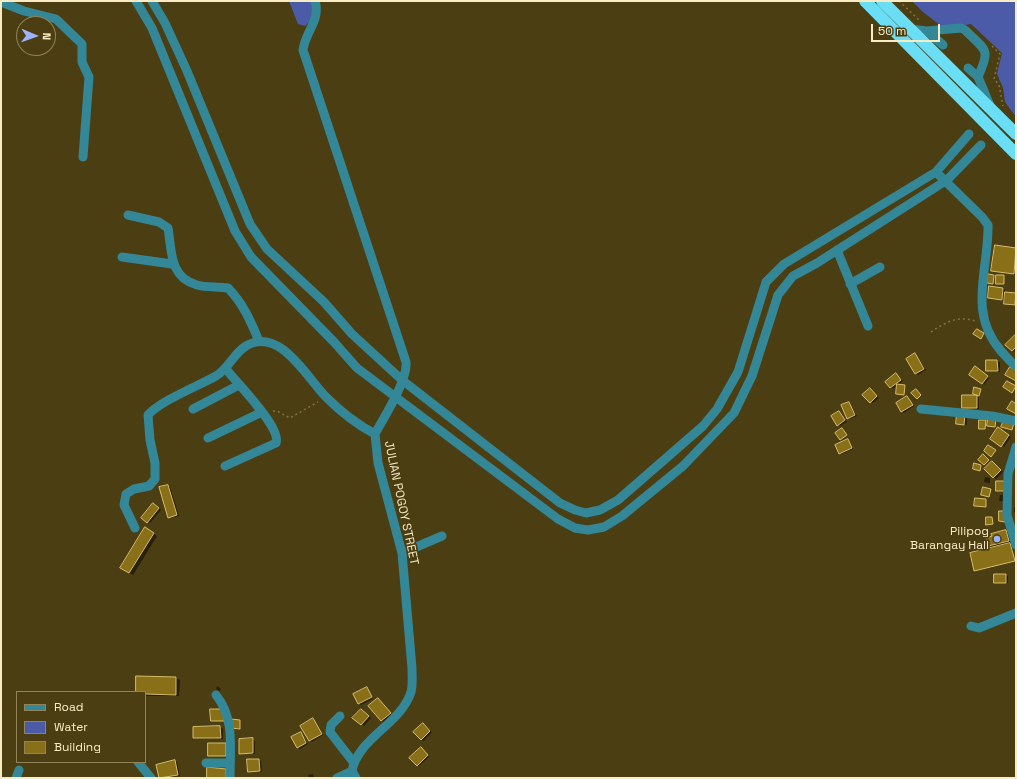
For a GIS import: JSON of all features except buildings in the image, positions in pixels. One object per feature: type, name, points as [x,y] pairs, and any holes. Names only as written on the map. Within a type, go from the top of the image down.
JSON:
[{"type":"highway","points":[[865,1],[1016,154]]},
{"type":"highway","points":[[882,1],[1016,134]]},
{"type":"street","points":[[136,1],[155,35],[235,231],[251,257],[334,342],[357,368],[558,519],[575,528],[588,530],[604,526],[622,516],[683,466],[734,413],[752,376],[778,295],[793,276],[837,250],[947,180],[981,145]]},
{"type":"street","points":[[152,1],[166,23],[181,57],[250,224],[267,248],[324,302],[352,334],[402,380],[560,503],[586,513],[600,510],[618,500],[703,426],[717,409],[738,372],[766,282],[784,264],[936,172],[968,134]]},
{"type":"street","points":[[315,1],[318,9],[316,19],[303,50],[406,362],[407,369],[396,396],[375,434]]},
{"type":"street","points":[[1,2],[24,11],[56,19],[82,44],[82,62],[89,77],[83,157]]},
{"type":"street","points":[[910,29],[930,30],[961,28],[986,50],[987,56],[978,77]]},
{"type":"street","points":[[930,30],[943,45]]},
{"type":"street","points":[[968,68],[978,77],[992,111]]},
{"type":"street","points":[[936,172],[947,180],[988,225],[980,291],[986,326],[994,343],[1016,366]]},
{"type":"street","points":[[128,215],[158,222],[168,228],[172,264],[186,280],[196,285],[228,288],[236,296],[248,315],[259,341],[245,346],[226,369],[182,394],[155,407],[148,415],[150,440],[155,463],[155,479],[149,486],[134,489],[126,494],[124,505],[135,528]]},
{"type":"street","points":[[837,250],[868,326]]},
{"type":"street","points":[[122,257],[172,264]]},
{"type":"street","points":[[850,284],[880,267]]},
{"type":"street","name":"JULIAN POGOY STREET","points":[[259,341],[271,342],[283,349],[302,368],[326,397],[357,425],[375,434],[378,463],[402,553],[412,668],[411,694],[403,707],[365,747],[354,771]]},
{"type":"street","points":[[225,466],[276,443],[276,434],[262,412],[226,369]]},
{"type":"street","points":[[193,409],[239,385]]},
{"type":"street","points":[[921,409],[992,416],[1016,421]]},
{"type":"street","points":[[208,438],[262,412]]},
{"type":"street","points":[[1016,448],[1008,474],[1007,515],[1016,545]]},
{"type":"street","points":[[402,553],[442,536]]},
{"type":"street","points":[[971,626],[979,628],[1016,613]]},
{"type":"street","points":[[216,695],[228,713],[230,778]]},
{"type":"street","points":[[337,778],[354,771],[330,732],[331,725],[340,716]]},
{"type":"street","points":[[139,763],[151,778]]},
{"type":"street","points":[[206,763],[230,763]]},
{"type":"path","points":[[899,1],[930,30]]},
{"type":"path","points":[[989,43],[1000,54],[994,79],[999,85],[1001,102],[1005,109]]},
{"type":"path","points":[[931,332],[945,323],[956,320],[971,320],[986,326]]},
{"type":"path","points":[[262,412],[277,411],[290,418],[309,409],[326,397]]},
{"type":"water","points":[[289,1],[313,1],[314,17],[305,26],[298,24]]},
{"type":"water","points":[[912,1],[1016,1],[1016,117],[1005,102],[1003,88],[997,74],[1002,53],[971,24],[945,29],[923,12]]},
{"type":"place","name":"Pilipog Barangay Hall","points":[[997,539]]}]
